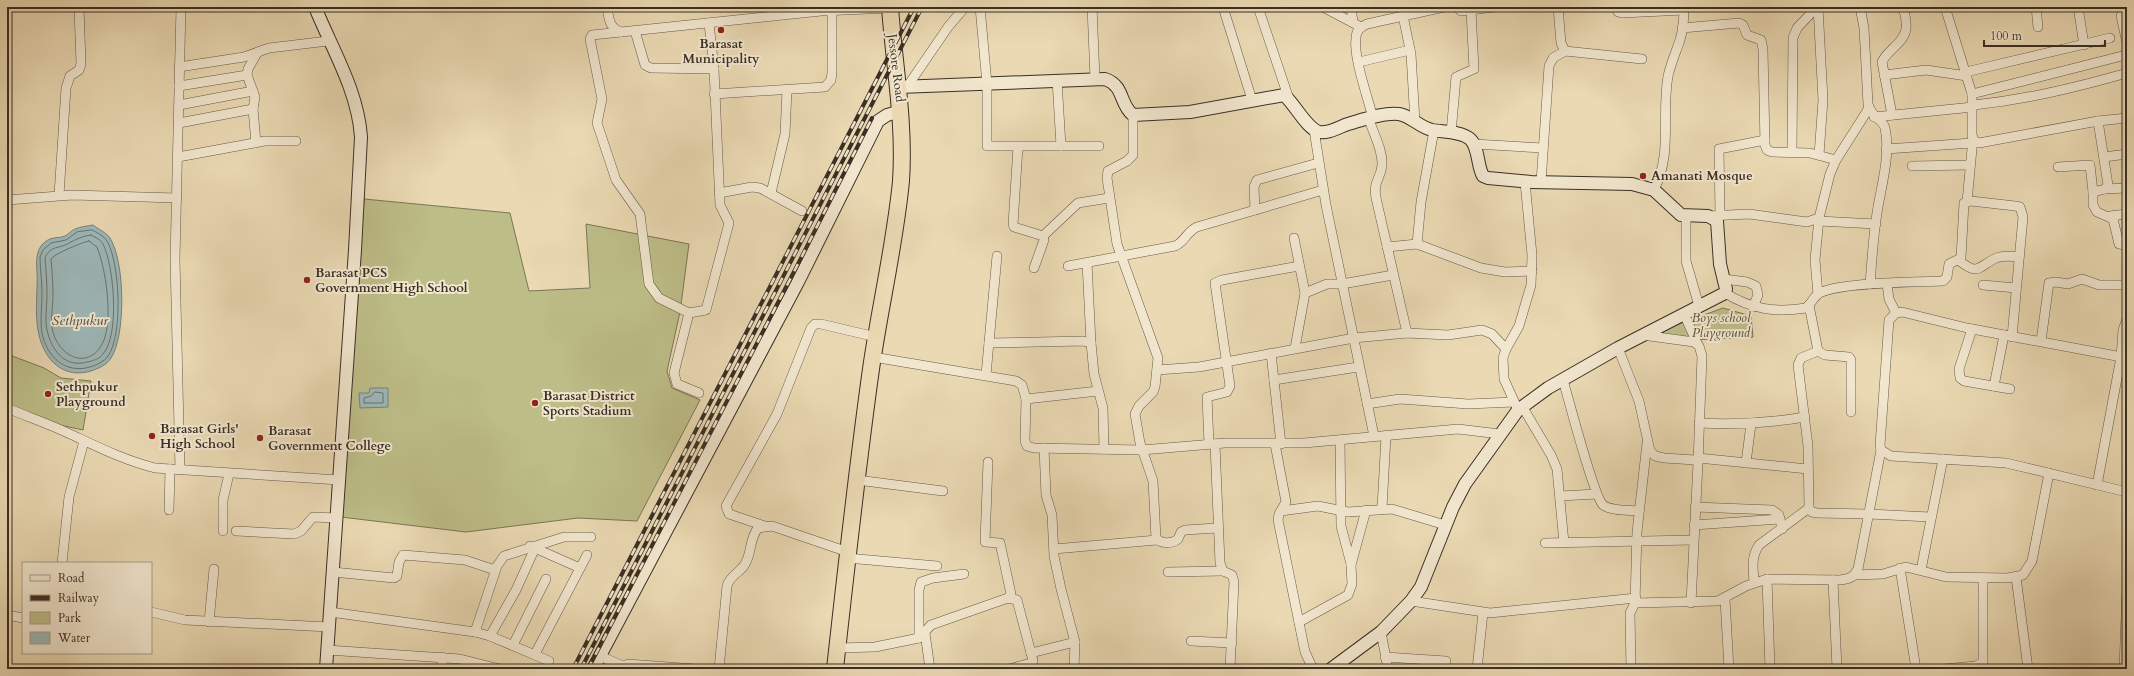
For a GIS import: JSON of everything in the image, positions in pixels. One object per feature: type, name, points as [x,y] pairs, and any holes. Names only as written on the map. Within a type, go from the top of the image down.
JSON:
[{"type":"highway","name":"Jessore Road","points":[[835,669],[856,480],[876,336],[901,180],[901,111],[903,88],[892,48],[890,8]]},
{"type":"street","points":[[59,195],[66,88],[70,76],[79,70],[81,64],[79,7]]},
{"type":"street","points":[[180,470],[175,291],[181,7]]},
{"type":"street","points":[[315,7],[328,41],[354,98],[360,118],[361,137],[355,250],[326,669]]},
{"type":"street","points":[[606,7],[610,25],[614,30],[621,32]]},
{"type":"street","points":[[903,88],[948,27],[965,7]]},
{"type":"street","points":[[980,7],[987,84],[987,146],[1099,146]]},
{"type":"street","points":[[1092,7],[1094,78]]},
{"type":"street","points":[[1223,7],[1252,100]]},
{"type":"street","points":[[1263,7],[1258,7],[1289,99]]},
{"type":"street","points":[[1323,7],[1357,24],[1444,7]]},
{"type":"street","points":[[1351,7],[1357,24],[1356,37],[1359,62],[1382,160],[1381,172],[1374,185],[1407,333]]},
{"type":"street","points":[[1457,7],[1461,11],[1495,7]]},
{"type":"street","points":[[1558,7],[1561,43],[1565,51]]},
{"type":"street","points":[[1615,7],[1618,12],[1622,13],[1684,8],[1682,28],[1669,74],[1666,92],[1665,156],[1661,176],[1654,190]]},
{"type":"street","points":[[1792,152],[1793,38],[1797,28],[1817,7]]},
{"type":"street","points":[[1817,7],[1823,95],[1819,155]]},
{"type":"street","points":[[1860,7],[1864,28],[1867,96],[1871,113],[1885,126],[1886,149],[1870,284]]},
{"type":"street","points":[[1892,115],[1882,62],[1885,56],[1905,34],[1906,22],[1903,7]]},
{"type":"street","points":[[1724,293],[1753,307],[1796,309],[1806,308],[1818,294],[1831,289],[1870,284],[1943,281],[1947,277],[1949,264],[1958,260],[1962,254],[1964,207],[1967,202],[1972,140],[1973,106],[1972,94],[1945,7]]},
{"type":"street","points":[[2036,7],[2038,27]]},
{"type":"street","points":[[2078,7],[2084,45]]},
{"type":"street","points":[[709,23],[714,69],[720,205],[728,223],[728,230],[706,310],[690,313],[659,298],[648,284],[640,214],[616,180],[596,123],[602,99],[590,39],[592,35],[814,10],[832,11],[890,8]]},
{"type":"street","points":[[1451,133],[1456,77],[1474,69],[1471,10]]},
{"type":"street","points":[[714,94],[824,87],[831,80],[832,11]]},
{"type":"street","points":[[1403,16],[1410,50],[1415,122]]},
{"type":"street","points":[[2121,16],[2127,43]]},
{"type":"street","points":[[1682,28],[1739,23],[1743,25],[1747,35],[1761,40],[1763,49],[1765,140],[1767,150],[1772,152],[1792,152],[1819,155],[1836,160]]},
{"type":"street","points":[[635,31],[645,65],[652,68],[714,69]]},
{"type":"street","points":[[1884,75],[1926,70],[1966,74],[2110,38]]},
{"type":"street","points":[[179,67],[244,57],[269,48],[328,41]]},
{"type":"street","points":[[1359,62],[1410,50]]},
{"type":"street","points":[[1541,182],[1549,66],[1553,58],[1565,51],[1642,59]]},
{"type":"street","points":[[256,143],[253,110],[255,103],[253,91],[247,75],[248,69],[257,53]]},
{"type":"street","points":[[1972,94],[2122,56],[2127,53]]},
{"type":"street","points":[[1871,113],[1892,115],[2017,101],[2052,94],[2127,73]]},
{"type":"street","points":[[179,86],[247,75]]},
{"type":"street","points":[[903,88],[1105,78],[1114,82],[1119,88],[1128,112],[1133,115],[1190,112],[1284,94],[1314,130],[1323,190],[1354,338],[1358,367],[1374,436]]},
{"type":"street","points":[[1057,80],[1061,146]]},
{"type":"street","points":[[771,194],[785,134],[787,90]]},
{"type":"street","points":[[179,105],[253,91]]},
{"type":"street","points":[[179,123],[253,110]]},
{"type":"street","points":[[593,669],[798,282],[878,121],[887,115],[901,111]]},
{"type":"street","points":[[1818,294],[1815,260],[1819,220],[1830,174],[1836,160],[1871,113]]},
{"type":"street","points":[[1314,130],[1327,132],[1371,118],[1399,114],[1425,128],[1451,133],[1470,139],[1474,144],[1483,176],[1525,182],[1632,184],[1654,190],[1674,210],[1686,216],[1749,214],[1807,222],[1819,220],[1876,224]]},
{"type":"street","points":[[1133,115],[1133,155],[1127,161],[1108,171],[1109,198],[1121,258],[1158,358],[1153,392],[1139,406],[1135,414],[1142,450],[1153,481],[1156,538],[1158,540]]},
{"type":"street","points":[[1886,149],[1972,140],[1979,143],[2098,121],[2127,118]]},
{"type":"street","points":[[2098,121],[2108,180],[2108,186],[2105,189]]},
{"type":"street","points":[[1417,244],[1421,202],[1434,130]]},
{"type":"street","points":[[1331,669],[1381,632],[1411,601],[1421,587],[1445,525],[1465,484],[1518,406],[1618,348],[1724,293],[1726,289],[1720,264],[1719,227],[1714,216],[1719,149],[1765,140]]},
{"type":"street","points":[[178,157],[256,143],[296,141]]},
{"type":"street","points":[[1474,144],[1543,148]]},
{"type":"street","points":[[1018,147],[1013,224],[1014,227],[1019,230],[1043,236]]},
{"type":"street","points":[[2104,157],[2127,154]]},
{"type":"street","points":[[1255,210],[1254,187],[1257,180],[1318,163]]},
{"type":"street","points":[[1912,166],[1970,165]]},
{"type":"street","points":[[2058,167],[2090,165],[2093,205],[2096,212],[2110,216],[2127,214]]},
{"type":"street","points":[[1525,182],[1532,242],[1532,285],[1519,326],[1506,349],[1503,358],[1504,379],[1518,406],[1555,462],[1560,496],[1564,543]]},
{"type":"street","points":[[719,193],[752,187],[760,188],[802,211]]},
{"type":"street","points":[[2093,192],[2105,189],[2127,188]]},
{"type":"street","points":[[1068,266],[1121,258],[1175,246],[1182,242],[1187,233],[1196,227],[1323,190]]},
{"type":"street","points":[[7,200],[59,195],[177,198]]},
{"type":"street","points":[[1043,236],[1078,203],[1109,198]]},
{"type":"street","points":[[1967,202],[2020,207],[2023,217],[2016,288],[2008,336],[1994,386]]},
{"type":"street","points":[[1686,216],[1686,261],[1699,306]]},
{"type":"street","points":[[2110,216],[2114,221],[2119,244],[2127,246]]},
{"type":"street","points":[[1034,268],[1044,240],[1043,236]]},
{"type":"street","points":[[1294,238],[1305,293],[1295,348]]},
{"type":"street","points":[[1387,247],[1417,244],[1481,268],[1505,272],[1532,272]]},
{"type":"street","points":[[986,375],[997,256]]},
{"type":"street","points":[[1958,260],[1968,268],[1975,269],[1982,268],[1999,257],[2019,257]]},
{"type":"street","points":[[1087,263],[1094,374],[1103,408],[1104,449]]},
{"type":"street","points":[[1223,571],[1220,563],[1212,444],[1206,400],[1210,395],[1227,392],[1229,390],[1215,284],[1222,280],[1300,266]]},
{"type":"street","points":[[1305,293],[1319,286],[1342,284],[1393,275]]},
{"type":"street","points":[[1724,279],[1747,282],[1756,286],[1758,295],[1753,307]]},
{"type":"street","points":[[2041,342],[2049,283],[2056,282],[2068,284],[2082,279],[2099,286],[2127,286]]},
{"type":"street","points":[[1887,284],[1889,299],[1896,313]]},
{"type":"street","points":[[1983,285],[2016,288]]},
{"type":"street","points":[[1809,305],[1818,351],[1825,355],[1849,357],[1851,360],[1852,412]]},
{"type":"street","points":[[1411,601],[1483,613],[1502,613],[1636,601],[1709,603],[1725,599],[1754,582],[1767,579],[1848,579],[1854,575],[1858,569],[1881,450],[1888,320],[1896,313],[1902,312],[1972,329],[2124,358]]},
{"type":"street","points":[[690,313],[674,373],[678,384],[699,393]]},
{"type":"street","points":[[1684,314],[1702,356],[1691,603]]},
{"type":"street","points":[[2097,485],[2124,358],[2123,330],[2127,319]]},
{"type":"street","points":[[765,526],[729,514],[726,506],[777,414],[811,328],[816,324],[821,324],[876,336]]},
{"type":"street","points":[[1972,329],[1959,369],[1960,378],[2010,389]]},
{"type":"street","points":[[1157,370],[1191,368],[1354,338],[1407,333],[1448,335],[1482,330],[1492,334],[1506,349]]},
{"type":"street","points":[[1642,335],[1697,344]]},
{"type":"street","points":[[988,343],[1083,341],[1092,343]]},
{"type":"street","points":[[1618,348],[1639,401],[1647,443],[1654,456],[1698,461],[1746,463],[1808,469]]},
{"type":"street","points":[[1818,351],[1798,360],[1805,417],[1809,508],[1812,512],[1817,513],[1930,517]]},
{"type":"street","points":[[1271,353],[1278,444],[1286,502],[1278,520],[1305,652],[1313,669]]},
{"type":"street","points":[[873,357],[1016,381],[1022,385],[1026,399],[1025,441],[1027,446],[1044,448],[1142,450],[1212,444],[1278,444],[1340,440],[1458,429],[1500,434]]},
{"type":"street","points":[[1274,380],[1358,367]]},
{"type":"street","points":[[1563,380],[1586,462],[1597,494],[1603,504],[1607,507],[1639,511]]},
{"type":"street","points":[[1026,399],[1098,391]]},
{"type":"street","points":[[1367,404],[1400,399],[1518,406]]},
{"type":"street","points":[[7,408],[129,462],[180,470],[339,480]]},
{"type":"street","points":[[1699,423],[1751,424],[1805,417]]},
{"type":"street","points":[[1746,463],[1751,424]]},
{"type":"street","points":[[1382,508],[1386,436]]},
{"type":"street","points":[[1299,622],[1348,595],[1352,584],[1351,565],[1341,526],[1340,440]]},
{"type":"street","points":[[62,562],[69,497],[84,441]]},
{"type":"street","points":[[1631,669],[1630,613],[1636,601],[1639,511],[1647,443]]},
{"type":"street","points":[[1044,448],[1046,495],[1052,515],[1054,549],[1059,584],[1075,642],[1074,669]]},
{"type":"street","points":[[1881,450],[1891,456],[2006,462],[2127,492]]},
{"type":"street","points":[[1921,570],[1930,517],[1943,459]]},
{"type":"street","points":[[988,462],[985,542],[1000,543],[1011,594],[1008,598]]},
{"type":"street","points":[[169,510],[170,469]]},
{"type":"street","points":[[1854,575],[1873,576],[1900,568],[1913,567],[1946,577],[2016,577],[2027,571],[2032,561],[2049,473]]},
{"type":"street","points":[[223,531],[223,500],[229,474]]},
{"type":"street","points":[[856,480],[943,491]]},
{"type":"street","points":[[1560,496],[1597,494]]},
{"type":"street","points":[[1281,511],[1318,506],[1342,511],[1382,508],[1445,525]]},
{"type":"street","points":[[1695,507],[1772,510],[1777,512],[1782,529]]},
{"type":"street","points":[[1754,582],[1753,563],[1755,551],[1809,508]]},
{"type":"street","points":[[1351,565],[1366,510]]},
{"type":"street","points":[[236,531],[294,534],[301,531],[313,517],[336,518]]},
{"type":"street","points":[[1694,525],[1780,519]]},
{"type":"street","points":[[719,669],[727,586],[730,578],[746,562],[753,534],[758,528],[772,526],[847,555],[937,566]]},
{"type":"street","points":[[1054,549],[1158,540],[1163,542],[1176,541],[1185,530],[1217,528]]},
{"type":"street","points":[[475,632],[495,570],[500,560],[504,556],[564,537],[591,537]]},
{"type":"street","points":[[1545,543],[1693,540]]},
{"type":"street","points":[[532,547],[580,568]]},
{"type":"street","points":[[490,636],[516,590],[532,547]]},
{"type":"street","points":[[332,572],[394,578],[397,576],[399,562],[403,555],[465,560],[495,570]]},
{"type":"street","points":[[535,654],[587,555]]},
{"type":"street","points":[[1900,568],[1916,669]]},
{"type":"street","points":[[209,622],[214,569]]},
{"type":"street","points":[[1168,572],[1223,571],[1234,578],[1230,669]]},
{"type":"street","points":[[930,669],[922,636],[919,590],[921,582],[933,578],[964,574]]},
{"type":"street","points":[[2016,577],[2028,669]]},
{"type":"street","points":[[1944,669],[1976,666],[1983,662],[1983,578]]},
{"type":"street","points":[[513,645],[546,579]]},
{"type":"street","points":[[1767,579],[1770,669]]},
{"type":"street","points":[[1833,580],[1837,669]]},
{"type":"street","points":[[2124,669],[2127,588]]},
{"type":"street","points":[[838,648],[875,648],[922,636],[931,625],[1008,598],[1017,600],[1033,661],[1031,663],[1008,669]]},
{"type":"street","points":[[1725,599],[1729,669]]},
{"type":"street","points":[[152,612],[185,620],[329,627]]},
{"type":"street","points":[[330,612],[475,632],[513,645],[549,661]]},
{"type":"street","points":[[1477,669],[1483,613]]},
{"type":"street","points":[[7,615],[22,618]]},
{"type":"street","points":[[1381,632],[1388,669]]},
{"type":"street","points":[[1191,641],[1232,643]]},
{"type":"street","points":[[1031,653],[1075,642]]},
{"type":"street","points":[[327,650],[442,658],[500,669]]},
{"type":"street","points":[[600,656],[621,667],[695,669]]},
{"type":"street","points":[[1385,657],[1446,661]]},
{"type":"street","points":[[442,658],[442,669]]},
{"type":"green space","points":[[364,199],[510,213],[529,291],[590,288],[586,224],[689,244],[680,312],[667,371],[672,388],[700,400],[637,521],[578,518],[466,532],[341,517]]},
{"type":"green space","name":"Boys school Playground","points":[[1723,308],[1751,316],[1753,337],[1694,340],[1662,334],[1668,328]]},
{"type":"green space","name":"Sethpukur Playground","points":[[7,354],[44,368],[61,378],[91,381],[83,430],[50,423],[7,406]]},
{"type":"water","name":"Sethpukur","points":[[93,225],[109,236],[115,249],[119,264],[122,298],[119,333],[116,347],[107,363],[91,371],[81,373],[72,372],[57,366],[51,360],[46,353],[39,335],[36,304],[37,257],[39,249],[42,245],[52,238],[62,237],[77,228]]},
{"type":"water","points":[[370,388],[388,388],[388,407],[360,408],[359,393],[369,393]]},
{"type":"railway","points":[[573,669],[914,7]]},
{"type":"railway","points":[[581,669],[922,7]]},
{"type":"railway","points":[[588,669],[872,118]]},
{"type":"place","name":"Barasat Municipality","points":[[721,30]]},
{"type":"place","name":"Amanati Mosque","points":[[1643,176]]},
{"type":"place","name":"Barasat PCS Government High School","points":[[307,280]]},
{"type":"place","name":"Sethpukur Playground","points":[[48,394]]},
{"type":"place","name":"Barasat District Sports Stadium","points":[[535,403]]},
{"type":"place","name":"Barasat Girls' High School","points":[[152,436]]},
{"type":"place","name":"Barasat Government College","points":[[260,438]]}]
